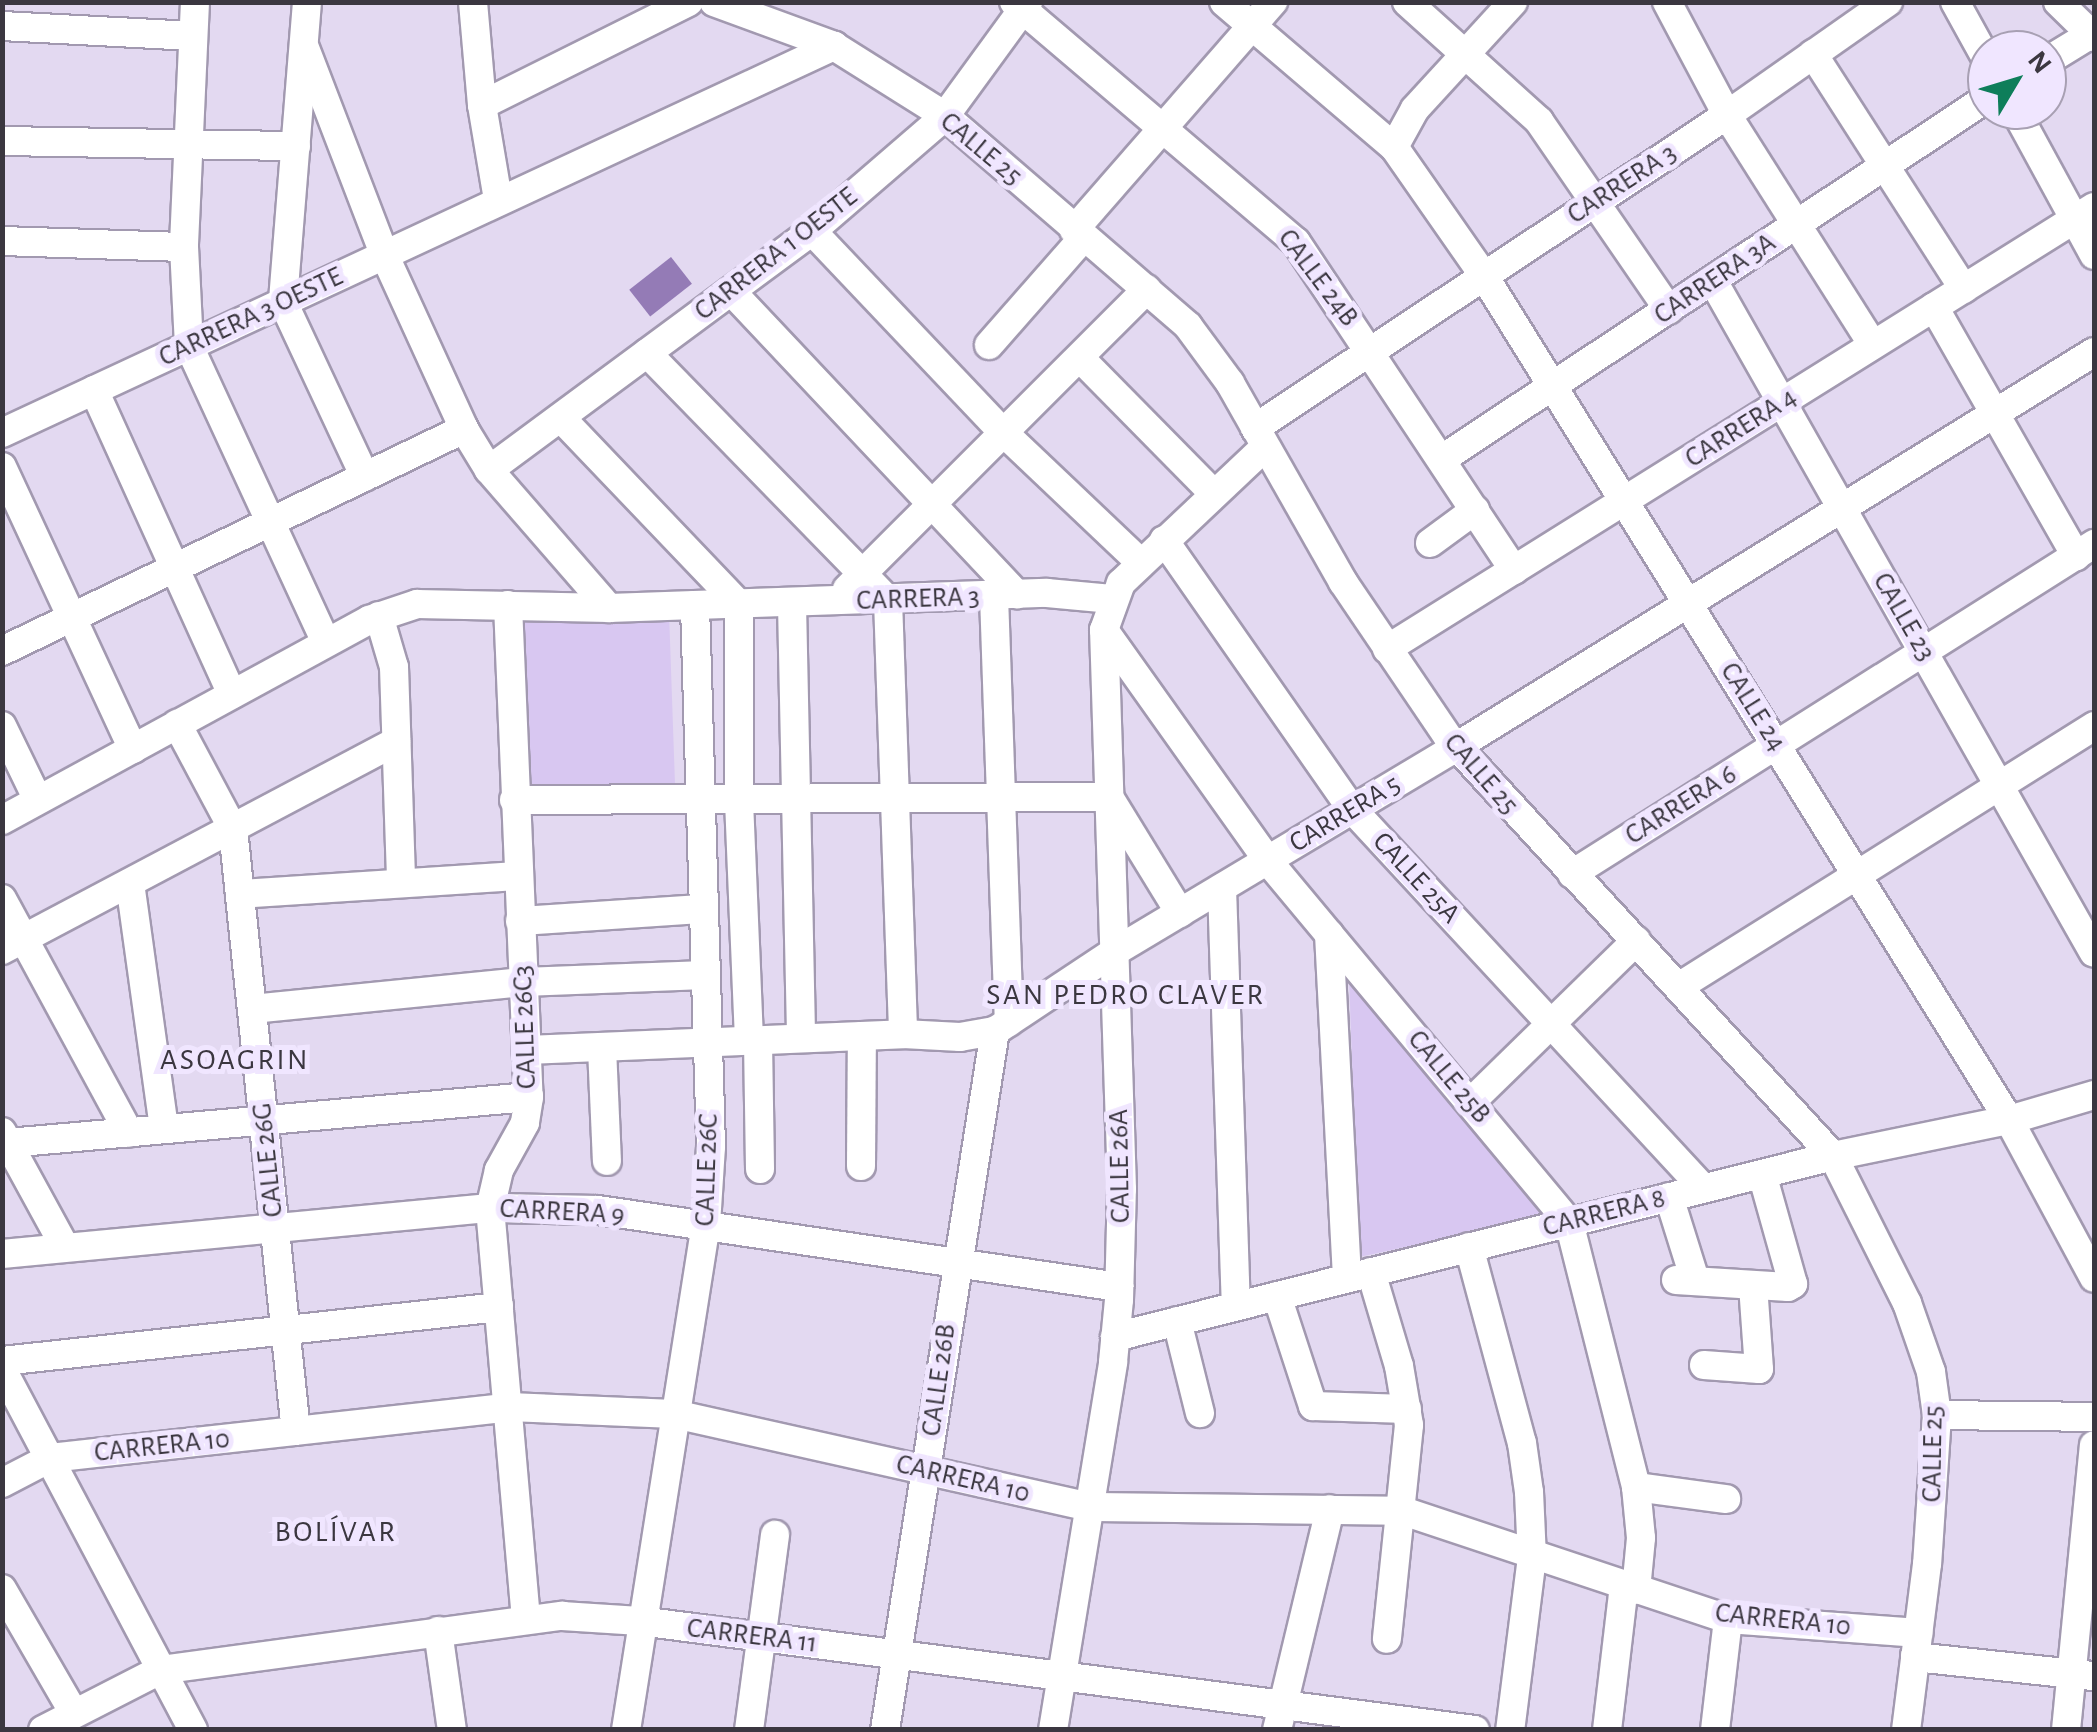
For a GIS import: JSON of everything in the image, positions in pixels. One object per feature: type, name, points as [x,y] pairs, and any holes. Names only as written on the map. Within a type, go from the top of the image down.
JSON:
[{"type":"street","points":[[195,2],[184,246],[189,346],[326,642]]},
{"type":"street","points":[[306,2],[283,302],[365,477]]},
{"type":"street","points":[[473,2],[482,105],[498,200]]},
{"type":"street","points":[[482,105],[689,2]]},
{"type":"street","name":"CALLE 25","points":[[714,2],[834,46],[945,116],[1146,289],[1204,345],[1387,649],[1456,747],[1833,1156],[1907,1303],[1931,1372],[1937,1415],[1938,1454],[1906,1730]]},
{"type":"street","name":"CALLE 24","points":[[1224,2],[1394,147],[1484,276],[2009,1120],[2094,1278]]},
{"type":"street","points":[[989,344],[1160,128],[1273,2]]},
{"type":"street","points":[[1407,2],[1539,121],[1668,310]]},
{"type":"street","points":[[1394,147],[1416,109],[1513,2]]},
{"type":"street","points":[[1668,2],[1728,115],[1873,346]]},
{"type":"street","name":"CARRERA 3","points":[[508,605],[609,608],[1076,593],[1112,599],[1140,562],[1214,494],[1260,437],[1370,348],[1728,115],[1888,2]]},
{"type":"street","points":[[1955,2],[1970,30]]},
{"type":"street","points":[[2058,2],[2093,35],[2067,50]]},
{"type":"street","name":"CARRERA 1 OESTE","points":[[489,470],[812,231],[945,116],[1022,5]]},
{"type":"street","name":"CALLE 24B","points":[[1022,5],[1296,242],[1514,570]]},
{"type":"street","points":[[2,26],[193,36]]},
{"type":"street","name":"CARRERA 3 OESTE","points":[[2,433],[834,46]]},
{"type":"street","points":[[305,48],[384,254],[464,430],[489,470],[609,608]]},
{"type":"street","points":[[1813,54],[1964,289]]},
{"type":"street","name":"CARRERA 3A","points":[[1442,459],[1967,111]]},
{"type":"street","points":[[2028,130],[2084,213],[2094,256]]},
{"type":"street","points":[[2,141],[296,146]]},
{"type":"street","name":"CARRERA 4","points":[[1387,649],[2084,213]]},
{"type":"street","points":[[812,231],[1004,433],[1140,562]]},
{"type":"street","points":[[2,240],[184,246]]},
{"type":"street","name":"CALLE 23","points":[[1713,281],[1999,785],[2082,903],[2094,953]]},
{"type":"street","points":[[832,602],[1146,289]]},
{"type":"street","points":[[731,290],[932,505],[1006,595]]},
{"type":"street","points":[[1934,307],[1995,413],[2085,550]]},
{"type":"street","name":"CARRERA 5","points":[[526,1050],[903,1034],[960,1036],[1002,1026],[1114,952],[1456,747],[2094,352]]},
{"type":"street","points":[[647,353],[860,576],[888,600],[903,1034]]},
{"type":"street","points":[[1080,358],[1214,494]]},
{"type":"street","points":[[94,390],[232,694]]},
{"type":"street","points":[[561,418],[739,604],[739,802],[760,1169]]},
{"type":"street","points":[[2,651],[175,572],[464,430]]},
{"type":"street","points":[[2,467],[133,748]]},
{"type":"street","points":[[1430,543],[1475,510]]},
{"type":"street","name":"CALLE 25A","points":[[1164,540],[1352,809],[1703,1188]]},
{"type":"street","name":"CARRERA 6","points":[[1572,874],[2085,550]]},
{"type":"street","name":"CALLE 26B","points":[[886,1730],[957,1263],[1002,1026],[998,797],[1006,595]]},
{"type":"street","name":"CALLE 26A","points":[[1053,1730],[1115,1337],[1119,1287],[1122,1189],[1104,630],[1112,599]]},
{"type":"street","points":[[2,820],[379,616],[417,604],[508,605]]},
{"type":"street","points":[[792,604],[801,1038]]},
{"type":"street","name":"CALLE 26C3","points":[[508,605],[529,1097],[526,1123],[499,1170],[490,1208],[526,1618]]},
{"type":"street","name":"CALLE 26C","points":[[626,1730],[640,1622],[706,1224],[708,1044],[695,605]]},
{"type":"street","points":[[379,616],[394,667],[401,883]]},
{"type":"street","name":"CALLE 25B","points":[[1104,630],[1268,861],[1569,1222],[1636,1487],[1641,1538],[1606,1730]]},
{"type":"street","name":"CALLE 26G","points":[[177,724],[233,829],[296,1431]]},
{"type":"street","points":[[2,726],[38,800]]},
{"type":"street","points":[[1680,986],[2094,726]]},
{"type":"street","points":[[13,944],[396,741]]},
{"type":"street","points":[[514,800],[1110,798],[1180,913]]},
{"type":"street","points":[[240,894],[518,876]]},
{"type":"street","points":[[130,883],[164,1129]]},
{"type":"street","points":[[1222,888],[1236,1306]]},
{"type":"street","points":[[2,899],[13,944],[129,1132]]},
{"type":"street","points":[[520,921],[702,910]]},
{"type":"street","points":[[1330,934],[1359,1275],[1407,1409],[1409,1450],[1387,1639]]},
{"type":"street","points":[[1471,1102],[1636,940]]},
{"type":"street","points":[[252,1009],[523,982],[705,975]]},
{"type":"street","points":[[861,1166],[862,1036]]},
{"type":"street","points":[[602,1048],[607,1161]]},
{"type":"street","name":"CARRERA 8","points":[[1115,1337],[1833,1156],[2009,1120],[2094,1095]]},
{"type":"street","points":[[64,1247],[6,1138],[129,1132],[529,1097]]},
{"type":"street","points":[[1669,1197],[1685,1280],[1752,1286],[1792,1284],[1762,1174]]},
{"type":"street","name":"CARRERA 9","points":[[2,1254],[274,1225],[490,1208],[598,1210],[1119,1287]]},
{"type":"street","points":[[1469,1248],[1522,1444],[1532,1556],[1510,1730]]},
{"type":"street","points":[[1704,1365],[1759,1368],[1752,1286]]},
{"type":"street","points":[[1277,1296],[1313,1406],[1407,1409]]},
{"type":"street","points":[[2,1361],[499,1307]]},
{"type":"street","points":[[1177,1321],[1200,1413]]},
{"type":"street","points":[[2,1370],[193,1730]]},
{"type":"street","name":"CARRERA 10","points":[[2,1483],[50,1458],[509,1407],[674,1414],[1089,1507],[1403,1511],[1728,1618],[1917,1645],[2083,1675]]},
{"type":"street","points":[[1937,1415],[2094,1418]]},
{"type":"street","points":[[2066,1730],[2083,1675],[2094,1446]]},
{"type":"street","points":[[1636,1487],[1726,1498]]},
{"type":"street","points":[[1280,1717],[1330,1509]]},
{"type":"street","points":[[749,1730],[775,1536]]},
{"type":"street","points":[[2,1590],[74,1714]]},
{"type":"street","name":"CARRERA 11","points":[[42,1730],[160,1670],[526,1618],[640,1622],[1062,1676],[1280,1717],[1475,1730]]},
{"type":"street","points":[[1714,1730],[1728,1618]]},
{"type":"street","points":[[438,1631],[452,1730]]},
{"type":"shaded area","points":[[671,257],[692,284],[650,316],[629,290]]},
{"type":"shaded area","points":[[669,612],[675,796],[522,801],[515,617]]},
{"type":"shaded area","points":[[1349,976],[1549,1216],[1359,1257]]},
{"type":"district","name":"SAN PEDRO CLAVER","points":[[1126,995]]},
{"type":"district","name":"ASOAGRIN","points":[[235,1060]]},
{"type":"district","name":"BOLÍVAR","points":[[336,1532]]}]
